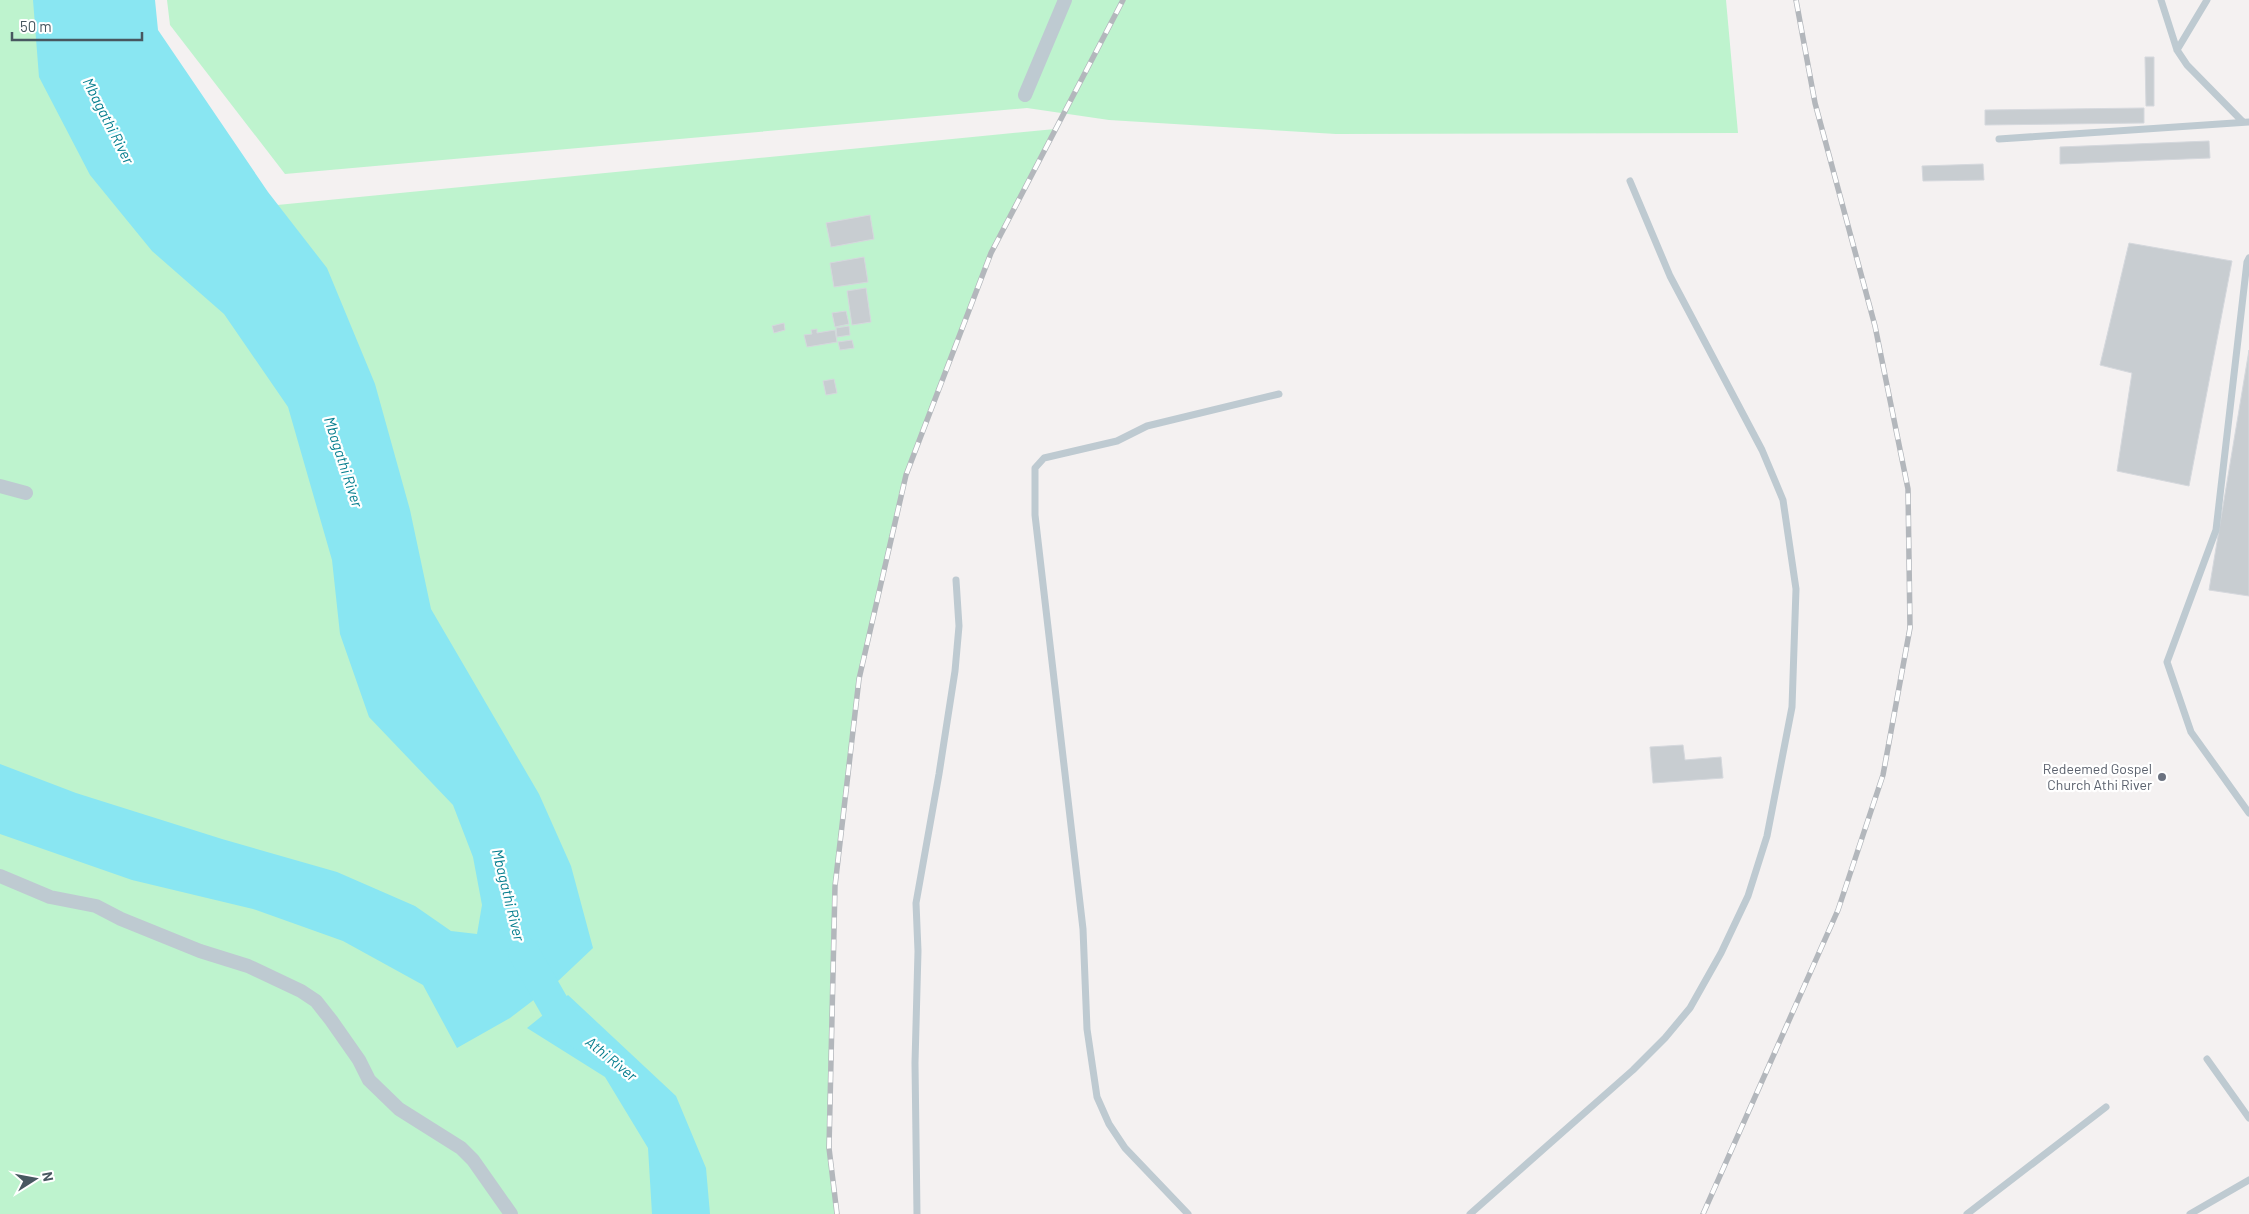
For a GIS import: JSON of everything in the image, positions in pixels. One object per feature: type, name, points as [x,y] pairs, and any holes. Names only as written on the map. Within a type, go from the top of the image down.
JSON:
[{"type":"street","points":[[1025,94],[1065,0]]},
{"type":"street","points":[[0,486],[26,493]]},
{"type":"street","points":[[0,876],[50,897],[96,906],[121,919],[200,950],[248,966],[301,991],[316,1001],[331,1020],[375,1086],[399,1109],[461,1148],[473,1160],[511,1214]]},
{"type":"lane","points":[[2161,0],[2176,50],[2187,65],[2246,122]]},
{"type":"lane","points":[[2176,50],[2207,0]]},
{"type":"lane","points":[[1999,138],[2246,122]]},
{"type":"lane","points":[[1470,1214],[1633,1070],[1665,1038],[1690,1008],[1721,954],[1748,896],[1767,836],[1792,707],[1796,589],[1783,500],[1762,450],[1670,276],[1630,181]]},
{"type":"lane","points":[[2249,258],[2246,262],[2216,530],[2167,662],[2191,732],[2249,813]]},
{"type":"lane","points":[[1188,1214],[1125,1148],[1109,1124],[1097,1097],[1087,1029],[1083,930],[1035,515],[1035,468],[1044,458],[1117,441],[1147,426],[1280,394]]},
{"type":"lane","points":[[916,1214],[915,1062],[918,951],[916,903],[955,671],[959,626],[956,580]]},
{"type":"lane","points":[[2208,1059],[2249,1118]]},
{"type":"lane","points":[[1967,1214],[2106,1107]]},
{"type":"lane","points":[[2190,1214],[2249,1180]]},
{"type":"green space","points":[[0,0],[58,0],[267,206],[1055,129],[991,253],[906,475],[859,679],[835,886],[829,1148],[837,1214],[0,1214]]},
{"type":"green space","points":[[167,0],[1726,0],[1738,133],[1336,134],[1109,120],[1027,108],[285,174],[170,25]]},
{"type":"water","name":"Mbagathi River","points":[[33,0],[155,0],[158,30],[268,192],[327,268],[375,384],[410,510],[431,609],[539,794],[571,866],[593,948],[556,983],[510,1018],[457,1048],[423,985],[343,941],[253,909],[132,880],[0,834],[0,764],[76,793],[222,839],[337,872],[415,906],[451,931],[477,934],[482,905],[473,857],[453,805],[369,717],[340,634],[332,560],[288,407],[224,314],[152,251],[90,175],[39,77]]},
{"type":"water","points":[[568,995],[676,1096],[706,1168],[710,1214],[652,1214],[648,1148],[605,1077],[527,1028]]},
{"type":"building","points":[[2145,57],[2154,57],[2154,106],[2146,106]]},
{"type":"building","points":[[2144,108],[2144,123],[1985,125],[1985,110]]},
{"type":"building","points":[[2209,141],[2210,158],[2060,164],[2060,147]]},
{"type":"building","points":[[1983,164],[1984,180],[1923,181],[1922,166]]},
{"type":"building","points":[[870,215],[874,239],[831,247],[826,223]]},
{"type":"building","points":[[2129,243],[2232,261],[2189,486],[2117,471],[2132,373],[2100,365]]},
{"type":"building","points":[[864,257],[868,282],[834,287],[830,263]]},
{"type":"building","points":[[866,288],[871,322],[852,325],[847,291]]},
{"type":"building","points":[[846,311],[849,324],[835,327],[832,313]]},
{"type":"building","points":[[784,323],[785,330],[774,333],[772,326]]},
{"type":"building","points":[[849,326],[850,335],[837,337],[836,328]]},
{"type":"building","points":[[817,329],[817,333],[835,330],[837,342],[807,347],[804,335],[812,334],[811,330]]},
{"type":"building","points":[[852,340],[854,348],[840,350],[838,342]]},
{"type":"building","points":[[2249,350],[2249,596],[2209,590]]},
{"type":"building","points":[[834,379],[837,393],[826,395],[823,381]]},
{"type":"building","points":[[1683,745],[1685,760],[1721,757],[1723,778],[1653,783],[1650,747]]},
{"type":"waterway","name":"Athi River","points":[[524,953],[562,1019],[583,1036]]},
{"type":"railway","points":[[837,1214],[829,1148],[835,886],[859,679],[906,475],[991,253],[1123,0]]},
{"type":"railway","points":[[1703,1214],[1838,910],[1883,775],[1910,628],[1908,489],[1875,326],[1815,103],[1796,0]]},
{"type":"place","name":"Redeemed Gospel Church Athi River","points":[[2162,777]]}]
